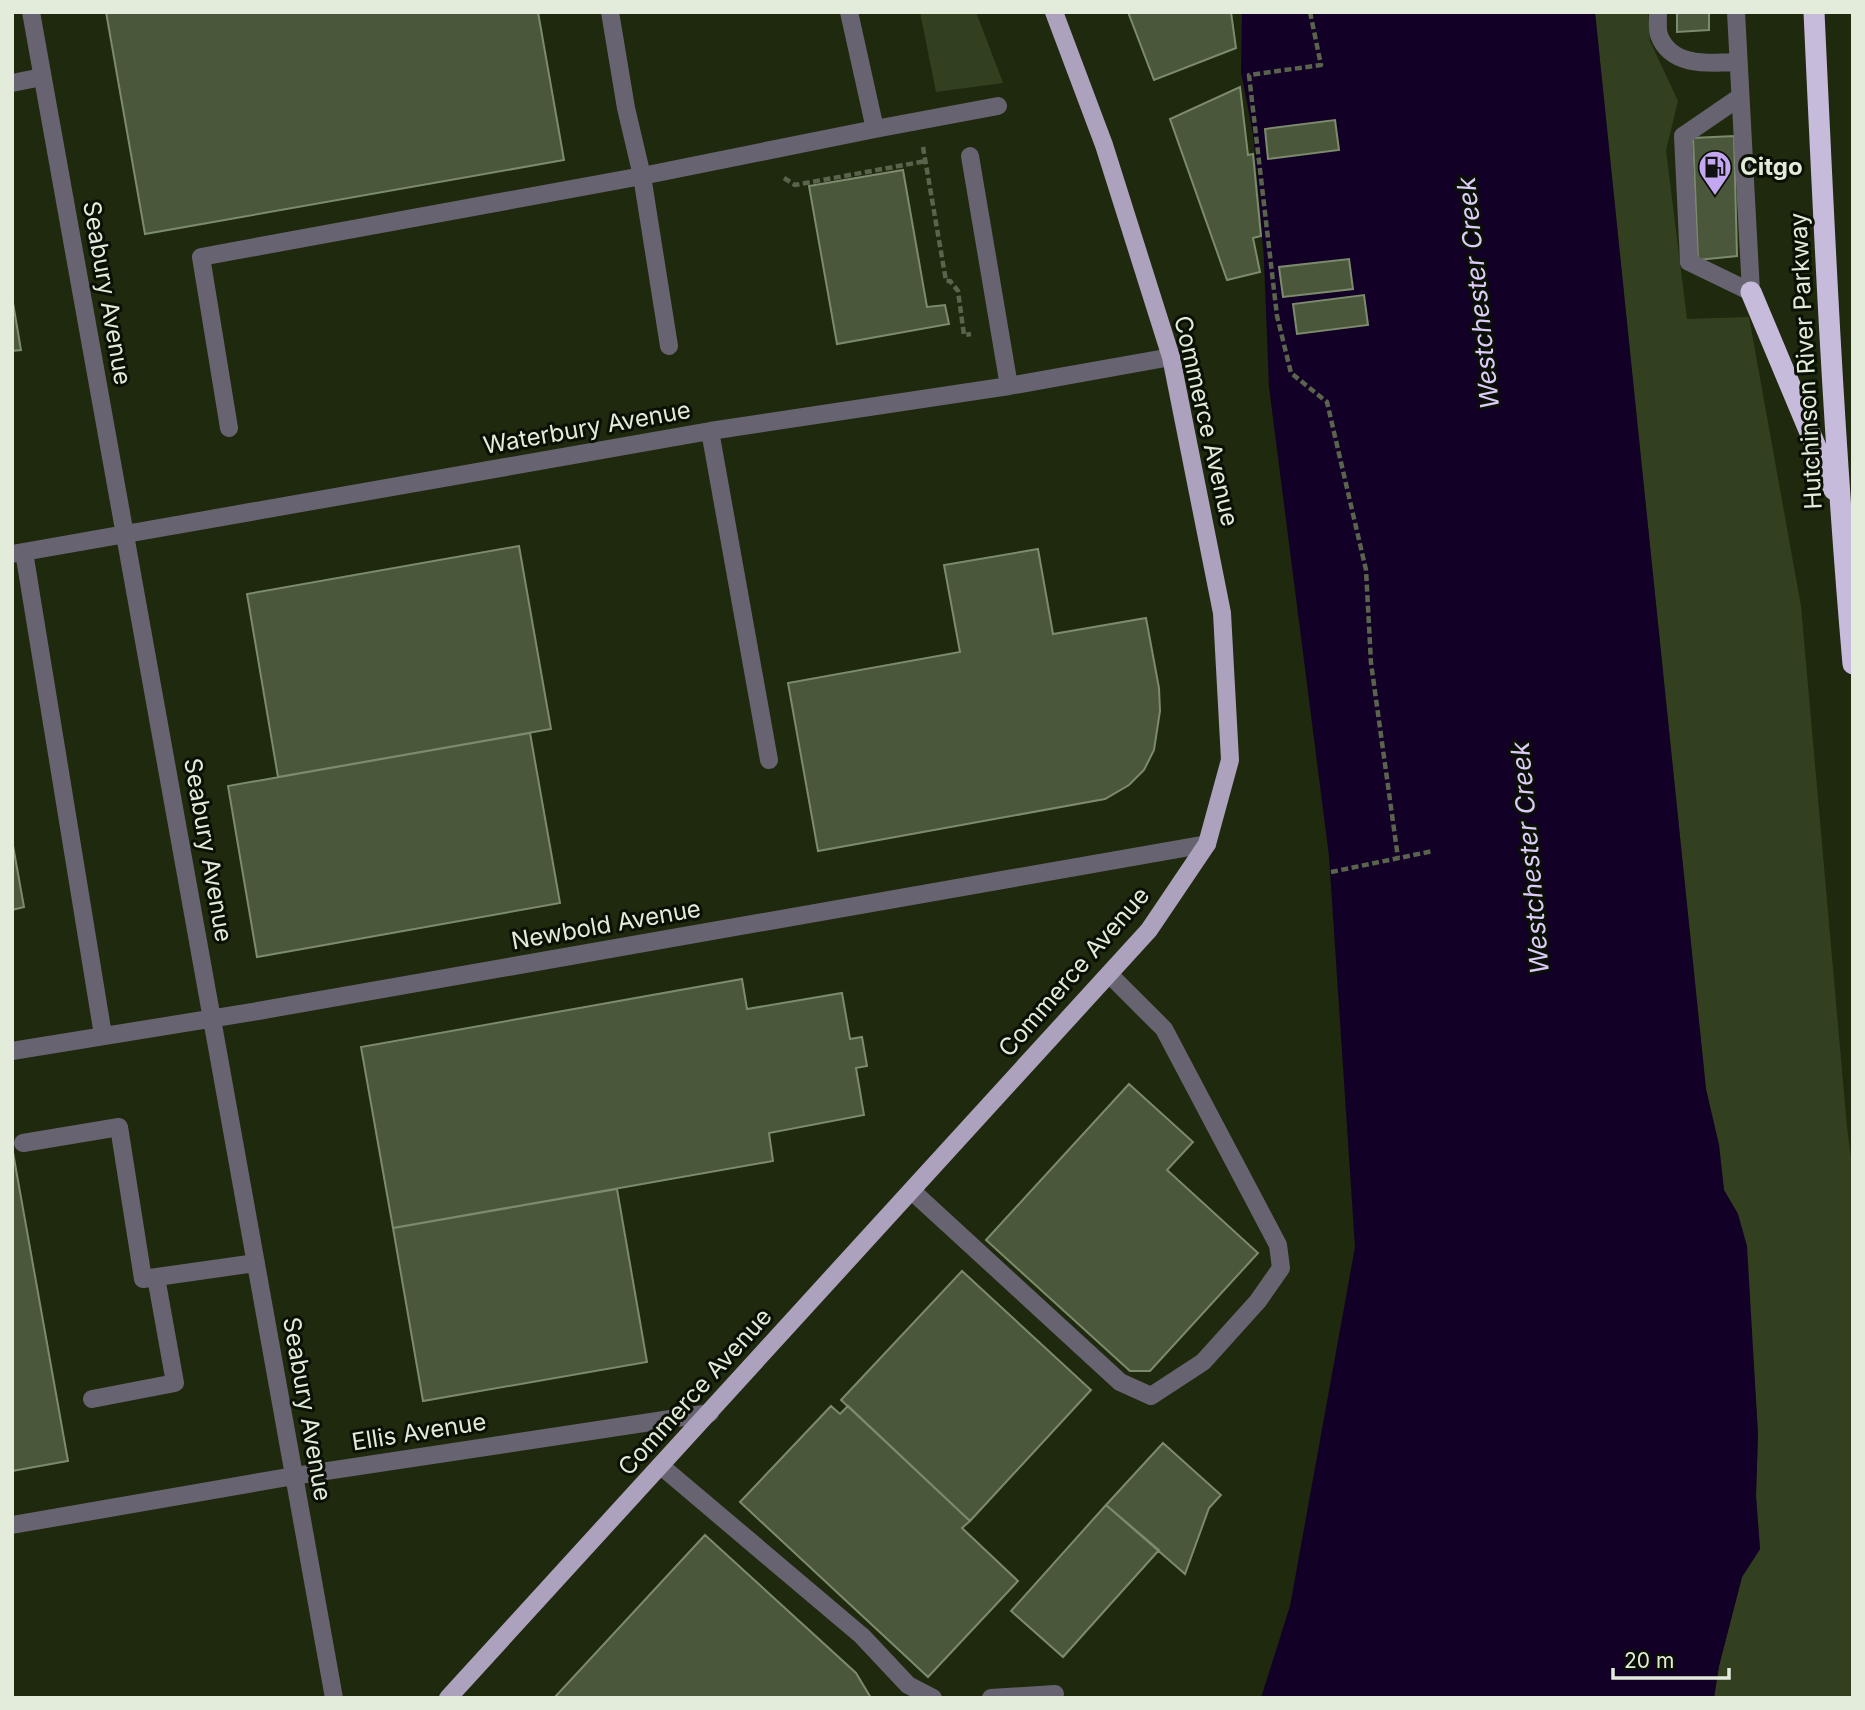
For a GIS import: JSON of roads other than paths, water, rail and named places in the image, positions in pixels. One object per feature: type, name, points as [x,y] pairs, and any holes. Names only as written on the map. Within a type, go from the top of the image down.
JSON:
[{"type":"highway","name":"Hutchinson River Parkway","points":[[1814,12],[1840,505],[1853,664]]},
{"type":"highway","points":[[1751,292],[1840,505]]},
{"type":"main road","name":"Commerce Avenue","points":[[448,1698],[1149,930],[1207,844],[1230,760],[1222,612],[1171,357],[1104,145],[1054,12]]},
{"type":"street","name":"Seabury Avenue","points":[[31,12],[334,1698]]},
{"type":"street","points":[[610,12],[625,108],[642,176],[669,346]]},
{"type":"street","points":[[849,12],[875,129]]},
{"type":"street","points":[[1658,12],[1659,34],[1671,53],[1696,63],[1738,62]]},
{"type":"street","points":[[1736,12],[1751,292],[1689,262],[1683,136],[1740,97]]},
{"type":"street","points":[[12,83],[42,77]]},
{"type":"street","points":[[229,428],[201,257],[642,176],[998,106]]},
{"type":"street","points":[[970,156],[1009,386]]},
{"type":"street","name":"Waterbury Avenue","points":[[18,553],[710,431],[1009,386],[1171,357]]},
{"type":"street","points":[[710,431],[769,760]]},
{"type":"street","points":[[18,553],[103,1035]]},
{"type":"street","name":"Newbold Avenue","points":[[12,1051],[1207,844]]},
{"type":"street","points":[[912,1191],[1121,1382],[1152,1396],[1203,1362],[1258,1300],[1281,1268],[1278,1245],[1164,1029],[1109,974]]},
{"type":"street","points":[[23,1143],[118,1127],[143,1279],[256,1264]]},
{"type":"street","points":[[92,1399],[175,1383],[156,1277]]},
{"type":"street","name":"Ellis Avenue","points":[[12,1525],[294,1476],[710,1413]]},
{"type":"street","points":[[661,1466],[862,1636],[908,1685],[933,1698]]},
{"type":"street","points":[[991,1698],[1055,1694]]},
{"type":"water","name":"Westchester Creek","points":[[1242,12],[1595,12],[1706,1089],[1719,1145],[1724,1190],[1738,1214],[1747,1246],[1758,1434],[1756,1496],[1760,1549],[1742,1577],[1719,1666],[1714,1698],[1261,1698],[1290,1606],[1355,1247],[1329,856],[1269,387],[1259,198],[1253,134],[1241,72]]},
{"type":"place","name":"Citgo","points":[[1715,197]]}]
